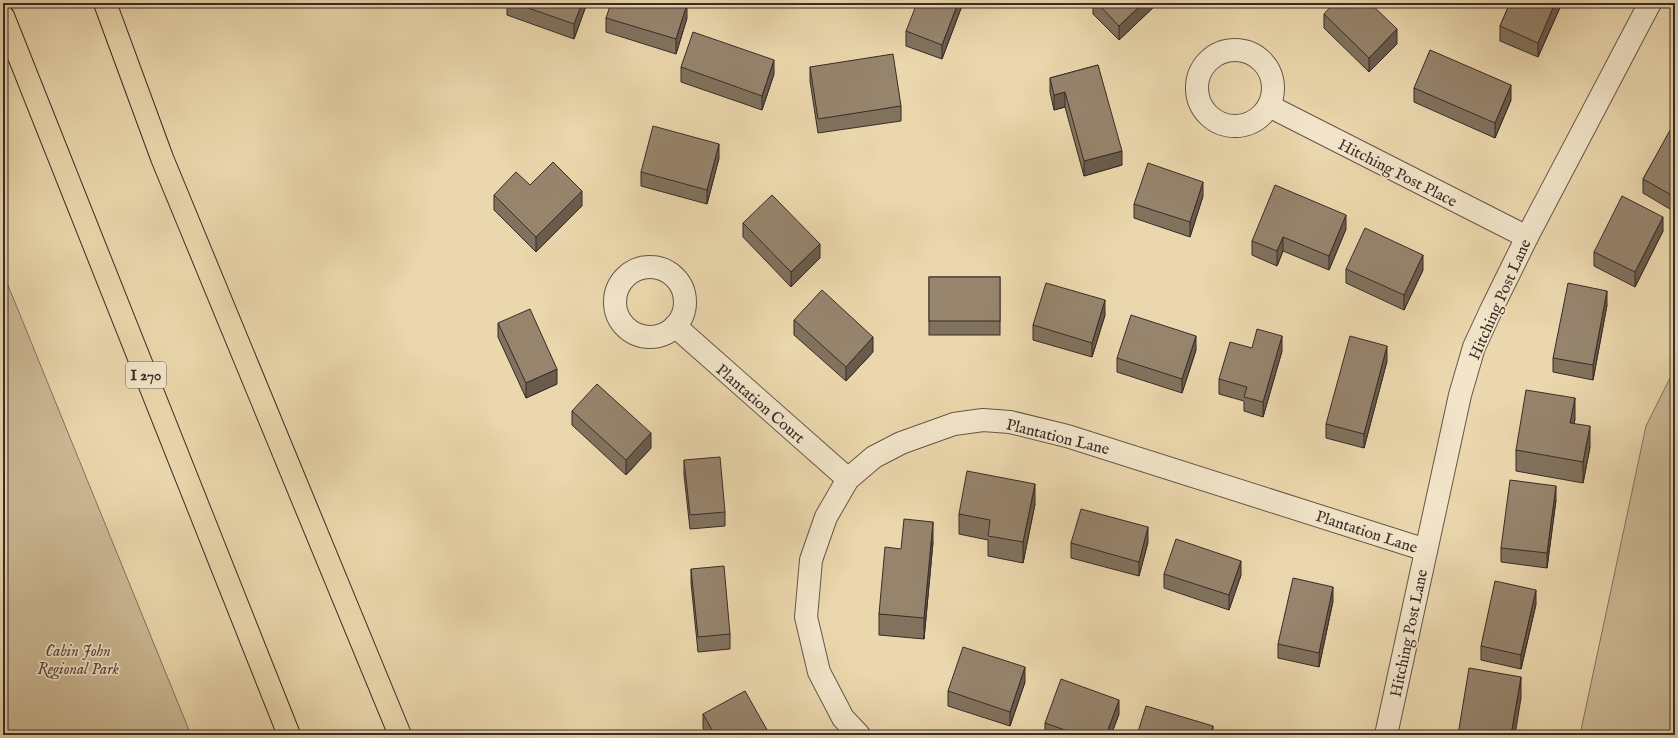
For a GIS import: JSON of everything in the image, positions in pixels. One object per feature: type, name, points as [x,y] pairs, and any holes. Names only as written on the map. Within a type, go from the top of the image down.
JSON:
[{"type":"highway","points":[[105,3],[162,158],[400,735]]},
{"type":"highway","points":[[115,3],[162,158]]},
{"type":"highway","name":"I 270","points":[[3,16],[289,735]]},
{"type":"street","name":"Hitching Post Lane","points":[[1386,735],[1460,395],[1474,347],[1527,237],[1650,3]]},
{"type":"street","name":"Hitching Post Place","points":[[1269,106],[1527,237]]},
{"type":"street","name":"Plantation Court","points":[[675,326],[848,479]]},
{"type":"street","name":"Plantation Lane","points":[[859,735],[843,718],[818,672],[806,617],[811,560],[826,517],[848,479],[874,457],[901,443],[954,424],[983,420],[1010,422],[1067,436],[1426,550]]},
{"type":"green space","name":"Cabin John Regional Park","points":[[3,273],[191,735],[3,735]]},
{"type":"green space","points":[[1675,368],[1675,735],[1580,735],[1646,426]]},
{"type":"building","points":[[514,3],[582,3],[574,24]]},
{"type":"building","points":[[611,3],[687,4],[676,39],[606,18]]},
{"type":"building","points":[[917,3],[958,3],[942,45],[906,31]]},
{"type":"building","points":[[1097,3],[1143,3],[1119,26]]},
{"type":"building","points":[[1334,3],[1370,3],[1397,29],[1369,58],[1324,14]]},
{"type":"building","points":[[1510,3],[1555,3],[1538,43],[1500,26]]},
{"type":"building","points":[[693,32],[774,60],[762,96],[681,67]]},
{"type":"building","points":[[1430,50],[1511,85],[1495,123],[1414,88]]},
{"type":"building","points":[[893,54],[901,106],[818,119],[810,67]]},
{"type":"building","points":[[1098,65],[1122,151],[1084,161],[1065,92],[1054,95],[1050,78]]},
{"type":"building","points":[[1675,123],[1675,197],[1643,179]]},
{"type":"building","points":[[653,126],[719,144],[707,190],[641,172]]},
{"type":"building","points":[[553,162],[582,191],[536,237],[494,195],[516,172],[530,185]]},
{"type":"building","points":[[1148,163],[1203,182],[1190,222],[1134,204]]},
{"type":"building","points":[[1275,185],[1346,215],[1329,256],[1283,237],[1277,251],[1252,241]]},
{"type":"building","points":[[772,195],[820,244],[791,272],[743,223]]},
{"type":"building","points":[[1622,196],[1663,217],[1635,272],[1594,252]]},
{"type":"building","points":[[1365,228],[1423,255],[1404,295],[1346,269]]},
{"type":"building","points":[[929,277],[1000,277],[1000,321],[929,321]]},
{"type":"building","points":[[1046,283],[1105,300],[1092,343],[1033,325]]},
{"type":"building","points":[[1568,283],[1607,291],[1593,365],[1553,358]]},
{"type":"building","points":[[822,290],[873,337],[846,367],[794,320]]},
{"type":"building","points":[[530,309],[557,369],[526,383],[498,323]]},
{"type":"building","points":[[1131,315],[1196,336],[1182,379],[1117,358]]},
{"type":"building","points":[[1257,329],[1282,336],[1263,402],[1244,397],[1247,387],[1219,379],[1230,342],[1252,348]]},
{"type":"building","points":[[1350,336],[1387,346],[1364,434],[1326,424]]},
{"type":"building","points":[[597,384],[651,433],[626,460],[572,411]]},
{"type":"building","points":[[1526,390],[1575,398],[1570,423],[1590,426],[1583,462],[1516,450]]},
{"type":"building","points":[[720,457],[725,512],[690,515],[684,460]]},
{"type":"building","points":[[967,471],[1035,484],[1023,542],[988,536],[990,520],[959,514]]},
{"type":"building","points":[[1510,480],[1556,486],[1547,553],[1501,548]]},
{"type":"building","points":[[1081,509],[1148,527],[1139,562],[1071,543]]},
{"type":"building","points":[[904,519],[933,522],[924,618],[879,614],[885,547],[901,549]]},
{"type":"building","points":[[1176,539],[1241,561],[1229,595],[1164,574]]},
{"type":"building","points":[[724,566],[730,634],[698,637],[691,569]]},
{"type":"building","points":[[1293,578],[1333,587],[1319,653],[1278,644]]},
{"type":"building","points":[[1495,581],[1536,590],[1521,655],[1481,646]]},
{"type":"building","points":[[963,647],[1025,667],[1010,712],[948,691]]},
{"type":"building","points":[[1469,668],[1521,677],[1511,735],[1458,735]]},
{"type":"building","points":[[1061,679],[1119,700],[1106,735],[1079,735],[1045,723]]},
{"type":"building","points":[[745,691],[770,735],[715,735],[703,714]]},
{"type":"building","points":[[1146,706],[1213,726],[1210,735],[1137,735]]}]
